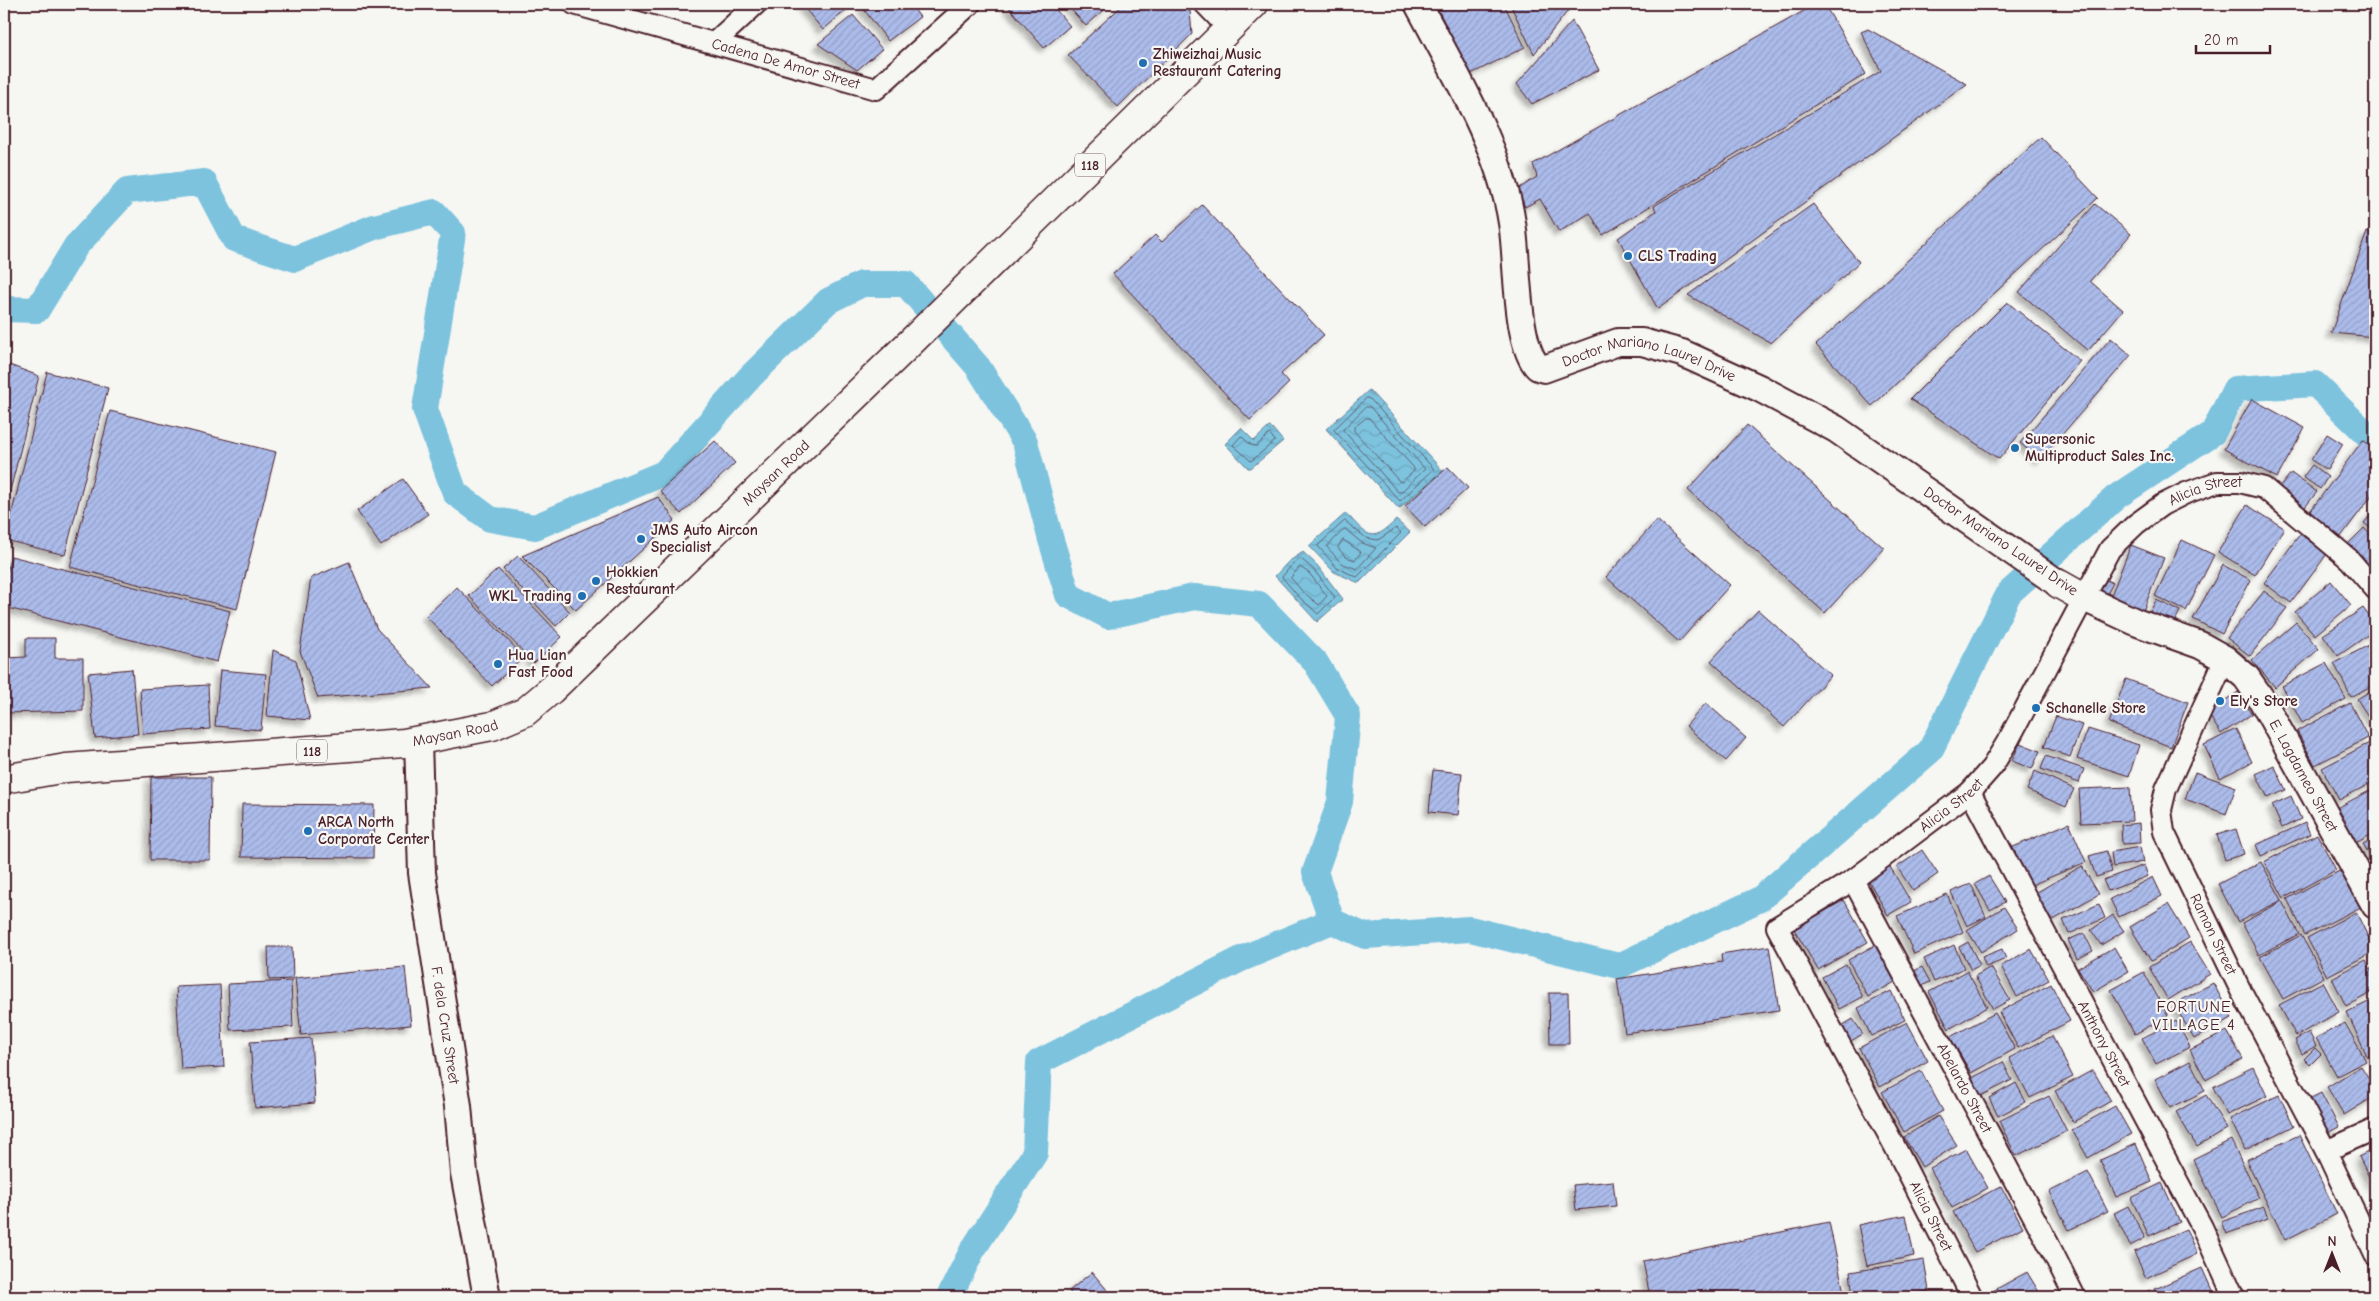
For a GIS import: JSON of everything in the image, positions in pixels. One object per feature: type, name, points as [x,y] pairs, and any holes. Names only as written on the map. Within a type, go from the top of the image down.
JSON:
[{"type":"main road","name":"118","points":[[1228,28],[1254,4]]},
{"type":"main road","name":"Maysan Road","points":[[4,779],[61,769],[418,747],[492,726],[525,712],[551,690],[911,342],[1228,28]]},
{"type":"main road","name":"Doctor Mariano Laurel Drive","points":[[2059,584],[2084,598]]},
{"type":"street","name":"Cadena De Amor Street","points":[[574,4],[876,89],[970,4]]},
{"type":"street","points":[[714,43],[756,4]]},
{"type":"street","points":[[1205,4],[1228,28]]},
{"type":"street","name":"Doctor Mariano Laurel Drive","points":[[1418,4],[1480,126],[1503,179],[1512,223],[1522,323],[1530,355],[1538,368],[1544,369],[1618,342],[1642,342],[1682,353],[1759,388],[1836,429],[1962,514],[2059,584]]},
{"type":"street","name":"Alicia Street","points":[[1972,1297],[1895,1146],[1777,927],[1853,880],[1970,792],[1992,767],[2009,739],[2110,549],[2136,524],[2162,505],[2186,493],[2217,482],[2240,482],[2264,488],[2349,559],[2375,589]]},
{"type":"street","name":"E. Lagdameo Street","points":[[2084,598],[2138,623],[2200,645],[2225,659],[2246,676],[2262,700],[2375,905]]},
{"type":"street","name":"Ramon Street","points":[[2225,659],[2166,789],[2161,810],[2164,832],[2240,989],[2326,1151],[2375,1255]]},
{"type":"street","name":"F. dela Cruz Street","points":[[418,747],[422,873],[458,1106],[464,1173],[487,1297]]},
{"type":"street","name":"Anthony Street","points":[[1970,792],[2202,1226],[2234,1297]]},
{"type":"street","name":"Abelardo Street","points":[[1853,880],[2075,1297]]},
{"type":"street","points":[[2326,1151],[2375,1129]]},
{"type":"water","points":[[1369,390],[1443,471],[1399,509],[1326,429]]},
{"type":"water","points":[[1269,427],[1283,441],[1251,468],[1248,468],[1225,444],[1241,428],[1254,441]]},
{"type":"water","points":[[1346,513],[1359,527],[1370,534],[1381,533],[1396,520],[1410,532],[1359,583],[1334,572],[1309,546]]},
{"type":"water","points":[[1303,552],[1317,565],[1343,599],[1317,622],[1275,576],[1288,562]]},
{"type":"building","points":[[801,4],[853,4],[823,30]]},
{"type":"building","points":[[866,4],[910,4],[920,17],[888,41],[862,7]]},
{"type":"building","points":[[1006,4],[1051,4],[1070,26],[1044,48]]},
{"type":"building","points":[[1066,4],[1111,4],[1086,26]]},
{"type":"building","points":[[1124,4],[1182,4],[1190,11],[1192,34],[1118,107],[1068,55]]},
{"type":"building","points":[[1435,4],[1504,4],[1525,47],[1471,74]]},
{"type":"building","points":[[1510,4],[1568,4],[1570,8],[1534,54]]},
{"type":"building","points":[[1816,4],[1824,4],[1866,74],[1603,235],[1590,213],[1559,232],[1540,199],[1525,207],[1518,189],[1537,177],[1533,164]]},
{"type":"building","points":[[853,15],[882,49],[857,70],[818,44]]},
{"type":"building","points":[[1572,21],[1599,70],[1532,104],[1517,84]]},
{"type":"building","points":[[1868,29],[1967,84],[1658,309],[1618,238],[1656,211],[1654,206],[1881,71],[1861,32]]},
{"type":"building","points":[[2041,137],[2098,198],[1872,406],[1816,345]]},
{"type":"building","points":[[1813,204],[1859,262],[1771,343],[1688,295]]},
{"type":"building","points":[[2095,204],[2131,234],[2090,281],[2123,310],[2088,351],[2019,292]]},
{"type":"building","points":[[1202,205],[1324,335],[1281,374],[1289,383],[1250,420],[1113,274],[1155,235],[1162,242]]},
{"type":"building","points":[[2367,232],[2375,235],[2375,337],[2331,333]]},
{"type":"building","points":[[2007,302],[2080,361],[1999,459],[1910,399]]},
{"type":"building","points":[[2111,338],[2131,355],[2040,460],[2020,443]]},
{"type":"building","points":[[4,363],[39,376],[4,515]]},
{"type":"building","points":[[47,372],[108,388],[65,555],[5,540]]},
{"type":"building","points":[[2252,399],[2305,428],[2277,478],[2224,449]]},
{"type":"building","points":[[110,411],[276,452],[237,609],[70,567]]},
{"type":"building","points":[[1747,425],[1884,548],[1825,613],[1688,490]]},
{"type":"building","points":[[2327,434],[2343,444],[2327,470],[2311,460]]},
{"type":"building","points":[[2363,440],[2375,449],[2375,491],[2340,538],[2308,514]]},
{"type":"building","points":[[715,441],[735,463],[681,514],[660,491]]},
{"type":"building","points":[[2312,465],[2328,477],[2320,489],[2303,477]]},
{"type":"building","points":[[1448,467],[1468,488],[1425,527],[1405,506]]},
{"type":"building","points":[[2291,473],[2317,492],[2301,512],[2276,492]]},
{"type":"building","points":[[403,479],[428,514],[381,546],[357,511]]},
{"type":"building","points":[[658,497],[675,520],[576,610],[522,556]]},
{"type":"building","points":[[2247,505],[2284,528],[2255,575],[2218,552]]},
{"type":"building","points":[[2375,509],[2375,532],[2364,523]]},
{"type":"building","points":[[1657,520],[1730,585],[1679,642],[1606,577]]},
{"type":"building","points":[[2364,528],[2375,540],[2374,573],[2347,545]]},
{"type":"building","points":[[2300,534],[2327,554],[2291,603],[2264,583]]},
{"type":"building","points":[[2182,540],[2214,555],[2186,611],[2155,596]]},
{"type":"building","points":[[2131,545],[2164,558],[2141,616],[2108,603]]},
{"type":"building","points":[[11,556],[230,611],[217,662],[4,607],[4,583]]},
{"type":"building","points":[[518,556],[570,612],[556,626],[503,569]]},
{"type":"building","points":[[349,562],[377,629],[432,688],[318,698],[300,651],[311,578]]},
{"type":"building","points":[[2223,565],[2251,580],[2222,634],[2193,619]]},
{"type":"building","points":[[498,569],[562,637],[534,663],[469,596]]},
{"type":"building","points":[[2104,579],[2113,583],[2107,594],[2098,590]]},
{"type":"building","points":[[2331,581],[2351,605],[2315,635],[2295,612]]},
{"type":"building","points":[[457,587],[524,657],[492,686],[426,616]]},
{"type":"building","points":[[2264,591],[2287,608],[2250,656],[2227,638]]},
{"type":"building","points":[[2156,600],[2180,611],[2172,627],[2148,616]]},
{"type":"building","points":[[2363,608],[2375,624],[2375,630],[2338,656],[2323,635]]},
{"type":"building","points":[[1758,610],[1831,675],[1784,727],[1711,661]]},
{"type":"building","points":[[2296,622],[2319,649],[2275,687],[2252,660]]},
{"type":"building","points":[[26,638],[55,638],[55,658],[83,658],[83,711],[7,713],[4,658],[26,657]]},
{"type":"building","points":[[2375,642],[2375,684],[2351,697],[2334,663]]},
{"type":"building","points":[[273,650],[296,660],[310,720],[267,716]]},
{"type":"building","points":[[2326,663],[2346,699],[2302,723],[2282,686]]},
{"type":"building","points":[[132,669],[138,734],[95,738],[88,673]]},
{"type":"building","points":[[220,670],[266,674],[261,730],[215,726]]},
{"type":"building","points":[[2126,679],[2188,702],[2171,747],[2109,723]]},
{"type":"building","points":[[208,685],[210,729],[143,734],[140,689]]},
{"type":"building","points":[[2375,688],[2375,727],[2357,699]]},
{"type":"building","points":[[2238,692],[2252,714],[2221,734],[2207,712]]},
{"type":"building","points":[[1706,703],[1746,738],[1726,761],[1686,726]]},
{"type":"building","points":[[2350,703],[2368,738],[2315,765],[2297,731]]},
{"type":"building","points":[[2056,716],[2082,725],[2070,757],[2044,747]]},
{"type":"building","points":[[2088,729],[2139,745],[2129,776],[2077,759]]},
{"type":"building","points":[[2236,729],[2252,762],[2220,778],[2204,745]]},
{"type":"building","points":[[2020,743],[2040,751],[2032,769],[2012,761]]},
{"type":"building","points":[[2369,743],[2375,754],[2375,781],[2339,800],[2322,768]]},
{"type":"building","points":[[2046,756],[2084,769],[2079,783],[2041,769]]},
{"type":"building","points":[[2274,765],[2286,790],[2268,798],[2256,774]]},
{"type":"building","points":[[1433,770],[1462,773],[1458,815],[1429,812]]},
{"type":"building","points":[[2035,771],[2074,789],[2066,807],[2027,790]]},
{"type":"building","points":[[2195,772],[2236,787],[2226,814],[2185,799]]},
{"type":"building","points":[[151,777],[211,777],[210,860],[150,860]]},
{"type":"building","points":[[2130,787],[2132,821],[2081,823],[2079,789]]},
{"type":"building","points":[[2375,788],[2375,833],[2349,846],[2331,811]]},
{"type":"building","points":[[2291,796],[2301,819],[2282,828],[2272,805]]},
{"type":"building","name":"ARCA North Corporate Center","points":[[242,804],[374,805],[373,858],[241,857]]},
{"type":"building","points":[[2069,823],[2086,862],[2027,887],[2011,848]]},
{"type":"building","points":[[2139,823],[2140,843],[2122,844],[2121,825]]},
{"type":"building","points":[[2305,823],[2310,834],[2261,856],[2256,845]]},
{"type":"building","points":[[2236,829],[2244,854],[2225,860],[2217,835]]},
{"type":"building","points":[[2317,834],[2336,870],[2284,898],[2264,862]]},
{"type":"building","points":[[2375,837],[2375,863],[2363,844]]},
{"type":"building","points":[[2140,847],[2143,862],[2113,867],[2111,852]]},
{"type":"building","points":[[1922,850],[1938,874],[1913,891],[1897,867]]},
{"type":"building","points":[[2106,851],[2112,872],[2096,877],[2089,856]]},
{"type":"building","points":[[2261,862],[2282,900],[2238,922],[2218,884]]},
{"type":"building","points":[[1889,865],[1911,902],[1888,915],[1867,878]]},
{"type":"building","points":[[2144,865],[2148,876],[2108,891],[2103,880]]},
{"type":"building","points":[[2082,866],[2099,894],[2048,923],[2032,895]]},
{"type":"building","points":[[2341,870],[2361,907],[2305,935],[2287,899]]},
{"type":"building","points":[[1989,876],[2005,902],[1990,910],[1975,884]]},
{"type":"building","points":[[2153,877],[2162,896],[2119,917],[2110,899]]},
{"type":"building","points":[[1971,884],[1986,917],[1967,926],[1951,892]]},
{"type":"building","points":[[1947,894],[1963,932],[1914,954],[1897,916]]},
{"type":"building","points":[[1844,900],[1868,942],[1818,970],[1794,929]]},
{"type":"building","points":[[2282,901],[2299,934],[2259,955],[2242,923]]},
{"type":"building","points":[[2099,904],[2105,918],[2069,934],[2063,920]]},
{"type":"building","points":[[2168,904],[2189,938],[2151,961],[2130,927]]},
{"type":"building","points":[[2004,907],[2018,929],[1981,952],[1967,930]]},
{"type":"building","points":[[2356,912],[2375,951],[2327,976],[2307,938]]},
{"type":"building","points":[[2113,915],[2124,931],[2101,945],[2091,930]]},
{"type":"building","points":[[2084,933],[2093,951],[2077,959],[2068,940]]},
{"type":"building","points":[[2301,935],[2324,977],[2283,999],[2260,957]]},
{"type":"building","points":[[1968,942],[1980,965],[1971,970],[1959,947]]},
{"type":"building","points":[[2190,942],[2210,974],[2168,1000],[2149,967]]},
{"type":"building","points":[[1875,945],[1895,982],[1868,997],[1848,960]]},
{"type":"building","points":[[1954,945],[1964,968],[1934,982],[1924,959]]},
{"type":"building","points":[[1769,946],[1779,1010],[1625,1033],[1617,979],[1722,962],[1721,954]]},
{"type":"building","points":[[268,947],[292,947],[293,979],[269,980]]},
{"type":"building","points":[[2114,947],[2128,971],[2093,992],[2078,968]]},
{"type":"building","points":[[2002,949],[2006,959],[1986,967],[1982,957]]},
{"type":"building","points":[[2031,949],[2049,980],[2017,997],[2001,966]]},
{"type":"building","points":[[2366,960],[2375,978],[2375,991],[2346,1006],[2332,978]]},
{"type":"building","points":[[1846,964],[1863,997],[1839,1009],[1822,977]]},
{"type":"building","points":[[405,967],[411,1025],[301,1035],[295,978]]},
{"type":"building","points":[[1922,967],[1930,982],[1922,986],[1914,971]]},
{"type":"building","points":[[1991,967],[2010,1000],[1993,1009],[1975,976]]},
{"type":"building","points":[[1967,971],[1987,1007],[1949,1029],[1929,992]]},
{"type":"building","points":[[2144,972],[2168,1016],[2135,1034],[2111,990]]},
{"type":"building","points":[[291,981],[293,1027],[230,1030],[228,984]]},
{"type":"building","points":[[2323,982],[2339,1012],[2296,1036],[2279,1005]]},
{"type":"building","points":[[2213,983],[2232,1018],[2194,1039],[2174,1004]]},
{"type":"building","points":[[2051,984],[2070,1021],[2018,1048],[1999,1012]]},
{"type":"building","points":[[220,985],[224,1067],[181,1069],[176,987]]},
{"type":"building","points":[[1891,991],[1905,1020],[1871,1036],[1858,1008]]},
{"type":"building","points":[[1549,993],[1568,993],[1569,1044],[1550,1044]]},
{"type":"building","points":[[2375,999],[2375,1053],[2367,1057],[2347,1012]]},
{"type":"building","points":[[1995,1013],[2015,1049],[1971,1073],[1950,1037]]},
{"type":"building","points":[[1853,1019],[1863,1034],[1849,1042],[1840,1027]]},
{"type":"building","points":[[2176,1021],[2190,1047],[2156,1064],[2142,1038]]},
{"type":"building","points":[[1907,1022],[1928,1061],[1880,1087],[1859,1048]]},
{"type":"building","points":[[2345,1023],[2366,1061],[2337,1076],[2316,1038]]},
{"type":"building","points":[[2227,1031],[2243,1059],[2206,1080],[2190,1050]]},
{"type":"building","points":[[2309,1032],[2316,1046],[2302,1054],[2295,1040]]},
{"type":"building","points":[[2052,1036],[2073,1077],[2030,1098],[2009,1058]]},
{"type":"building","points":[[311,1038],[315,1103],[255,1108],[250,1042]]},
{"type":"building","points":[[2315,1048],[2321,1054],[2310,1065],[2304,1059]]},
{"type":"building","points":[[2190,1061],[2205,1091],[2170,1108],[2155,1079]]},
{"type":"building","points":[[2003,1062],[2012,1080],[1979,1097],[1970,1079]]},
{"type":"building","points":[[2361,1066],[2375,1088],[2375,1096],[2344,1115],[2327,1087]]},
{"type":"building","points":[[2253,1067],[2267,1096],[2227,1115],[2213,1087]]},
{"type":"building","points":[[2093,1070],[2111,1101],[2073,1122],[2055,1091]]},
{"type":"building","points":[[1921,1071],[1943,1111],[1904,1132],[1882,1092]]},
{"type":"building","points":[[2016,1083],[2026,1102],[1998,1116],[1989,1098]]},
{"type":"building","points":[[2321,1093],[2339,1127],[2327,1133],[2309,1099]]},
{"type":"building","points":[[2206,1095],[2227,1129],[2197,1147],[2176,1112]]},
{"type":"building","points":[[2279,1095],[2294,1126],[2245,1150],[2230,1119]]},
{"type":"building","points":[[2049,1096],[2067,1131],[2016,1156],[1999,1121]]},
{"type":"building","points":[[2115,1106],[2131,1134],[2088,1158],[2072,1130]]},
{"type":"building","points":[[1938,1116],[1957,1145],[1922,1167],[1904,1137]]},
{"type":"building","points":[[2299,1135],[2337,1214],[2285,1240],[2246,1160]]},
{"type":"building","points":[[2231,1140],[2259,1198],[2222,1217],[2193,1159]]},
{"type":"building","points":[[2136,1144],[2152,1182],[2116,1197],[2100,1160]]},
{"type":"building","points":[[1966,1149],[1988,1188],[1952,1208],[1930,1168]]},
{"type":"building","points":[[2375,1149],[2375,1189],[2359,1157]]},
{"type":"building","points":[[2088,1172],[2108,1211],[2069,1230],[2049,1192]]},
{"type":"building","points":[[1613,1181],[1616,1206],[1576,1210],[1573,1185]]},
{"type":"building","points":[[2162,1183],[2180,1222],[2149,1236],[2131,1198]]},
{"type":"building","points":[[2001,1186],[2023,1227],[1975,1252],[1953,1212]]},
{"type":"building","points":[[2128,1206],[2145,1238],[2130,1246],[2114,1213]]},
{"type":"building","points":[[2264,1207],[2268,1219],[2226,1234],[2221,1222]]},
{"type":"building","points":[[1906,1215],[1914,1256],[1867,1266],[1858,1225]]},
{"type":"building","points":[[1829,1222],[1845,1297],[1650,1297],[1643,1261]]},
{"type":"building","points":[[2186,1229],[2197,1254],[2146,1278],[2134,1252]]},
{"type":"building","points":[[1924,1260],[1929,1291],[1892,1297],[1853,1297],[1850,1272]]},
{"type":"building","points":[[2202,1268],[2215,1297],[2159,1297],[2155,1289]]},
{"type":"building","points":[[1092,1272],[1113,1297],[1074,1297],[1069,1291]]},
{"type":"building","points":[[2027,1272],[2042,1297],[1997,1297],[1993,1291]]},
{"type":"building","points":[[2150,1290],[2153,1297],[2143,1297],[2142,1294]]},
{"type":"waterway","points":[[4,309],[37,310],[76,246],[127,191],[204,182],[234,239],[295,259],[374,227],[434,212],[453,233],[425,409],[455,493],[490,519],[535,527],[664,473],[751,376],[828,301],[862,284],[906,284],[978,367],[1025,442],[1068,595],[1108,616],[1194,597],[1259,604],[1316,663],[1348,716],[1340,802],[1315,872],[1332,921],[1365,936],[1470,929],[1619,966],[1760,899],[1930,751],[2009,593],[2116,497],[2213,433],[2235,389],[2315,384],[2375,442]]},
{"type":"waterway","points":[[949,1297],[972,1251],[1035,1153],[1039,1062],[1241,959],[1332,921]]},
{"type":"place","name":"Zhiweizhai Music Restaurant Catering","points":[[1143,63]]},
{"type":"place","name":"CLS Trading","points":[[1628,256]]},
{"type":"place","name":"Supersonic Multiproduct Sales Inc.","points":[[2015,448]]},
{"type":"place","name":"JMS Auto Aircon Specialist","points":[[641,539]]},
{"type":"place","name":"Hokkien Restaurant","points":[[596,581]]},
{"type":"place","name":"WKL Trading","points":[[582,596]]},
{"type":"place","name":"Hua Lian Fast Food","points":[[498,664]]},
{"type":"place","name":"Ely's Store","points":[[2220,701]]},
{"type":"place","name":"Schanelle Store","points":[[2036,708]]},
{"type":"place","name":"ARCA North Corporate Center","points":[[308,831]]},
{"type":"district","name":"FORTUNE VILLAGE 4","points":[[2194,1015]]}]
